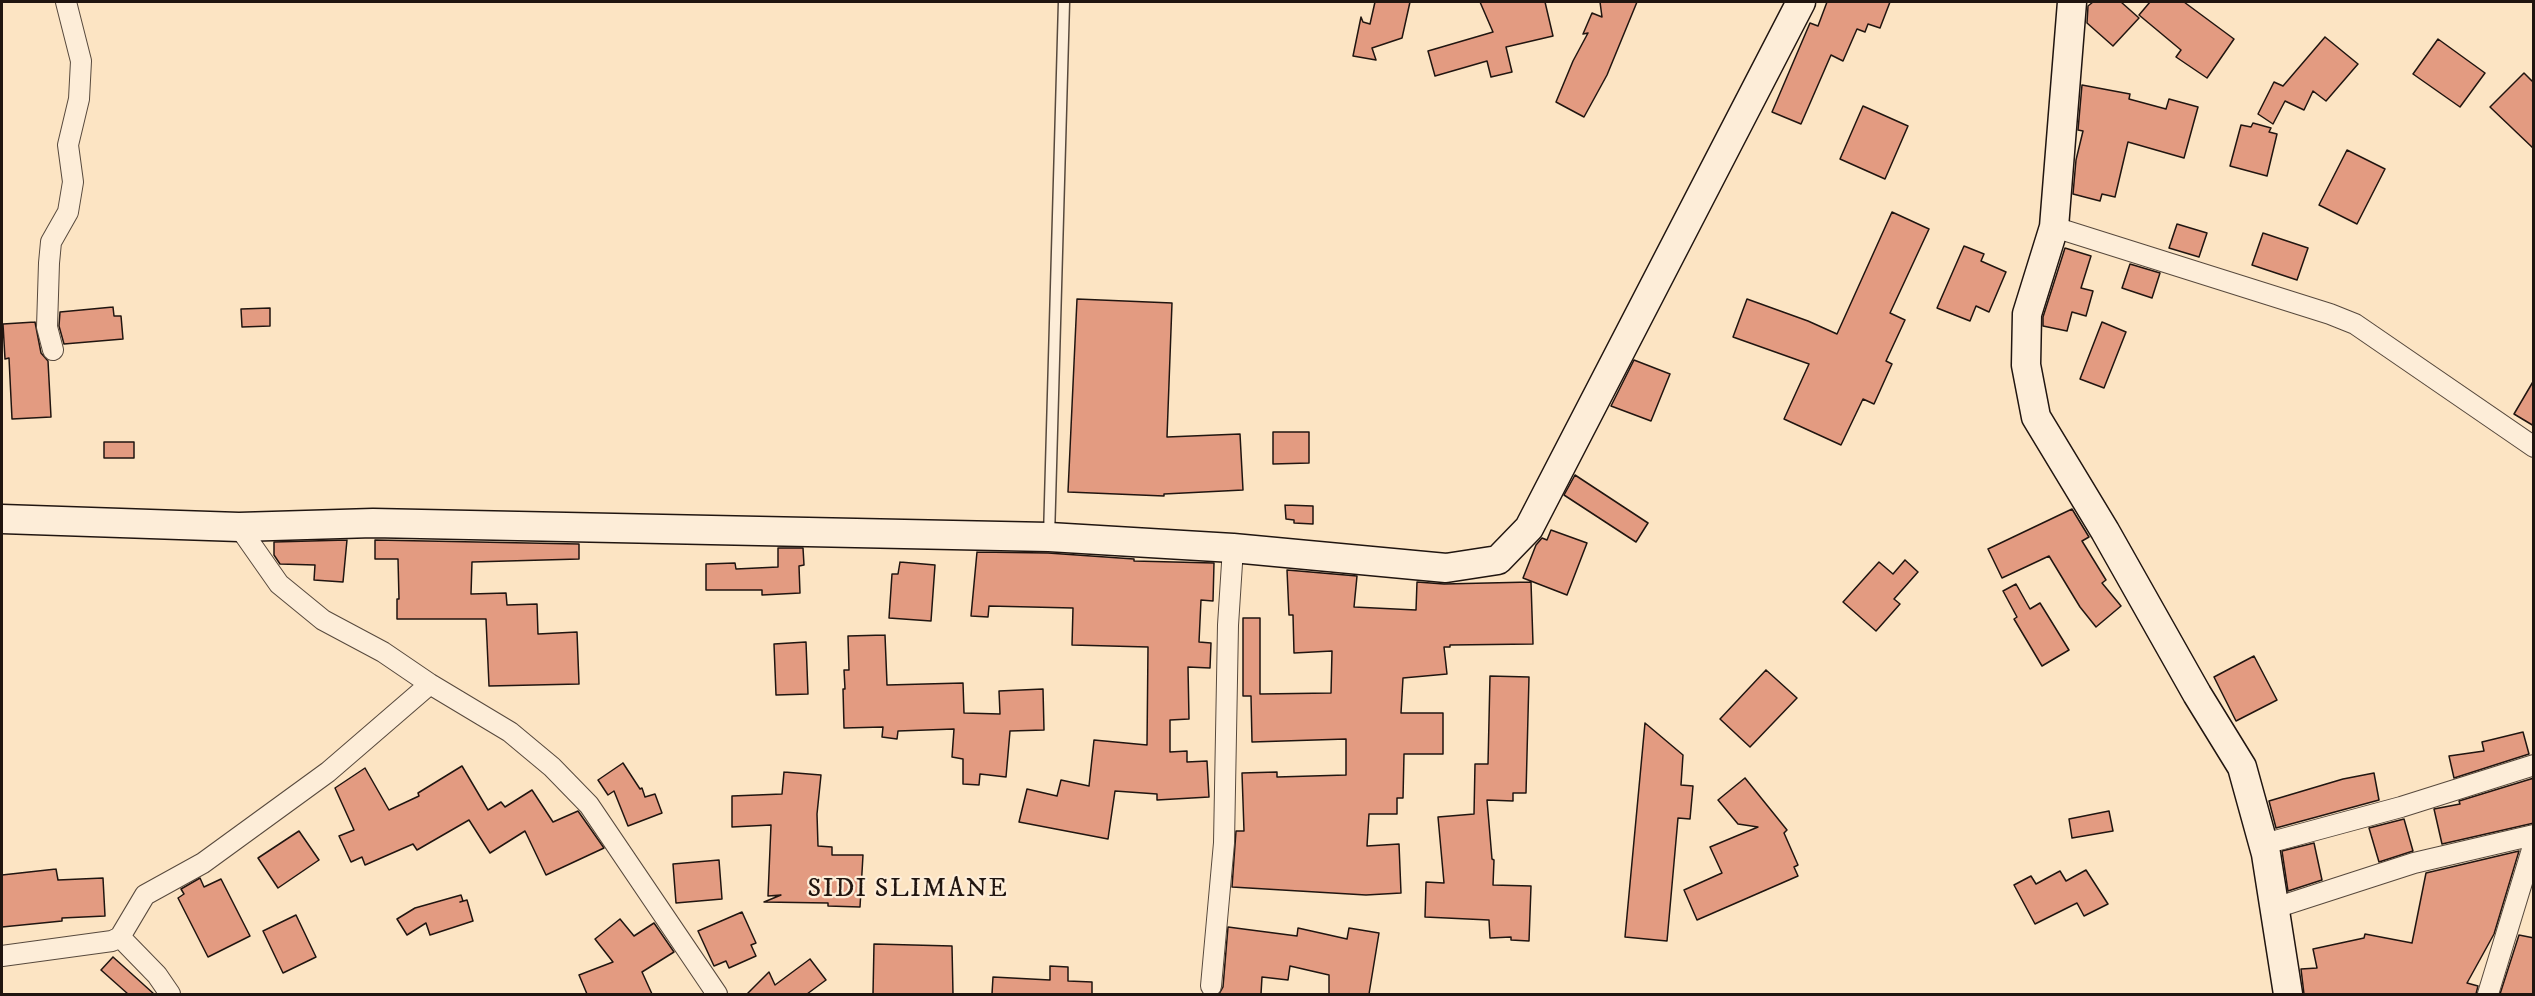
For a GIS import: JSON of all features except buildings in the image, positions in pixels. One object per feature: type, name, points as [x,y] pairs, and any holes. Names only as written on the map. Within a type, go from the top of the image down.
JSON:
[{"type":"main road","points":[[2,519],[239,527],[373,523],[1049,537],[1233,548],[1446,568],[1498,560],[1529,528],[1801,2]]},
{"type":"main road","points":[[2072,2],[2054,227],[2027,314],[2026,364],[2036,417],[2242,767],[2264,844],[2288,994]]},
{"type":"street","points":[[53,350],[47,327],[48,263],[51,242],[68,212],[73,182],[68,144],[79,99],[81,61],[66,2]]},
{"type":"street","points":[[2054,227],[2330,314],[2355,324],[2534,447]]},
{"type":"street","points":[[239,527],[279,584],[323,620],[382,652],[510,732],[552,767],[590,806],[717,994]]},
{"type":"street","points":[[1211,986],[1224,843],[1228,625],[1233,548]]},
{"type":"street","points":[[2,956],[112,941],[120,937],[145,895],[203,863],[328,772],[430,684]]},
{"type":"street","points":[[2264,844],[2401,807],[2534,765]]},
{"type":"street","points":[[2275,908],[2414,863],[2534,835]]},
{"type":"street","points":[[2487,994],[2534,843]]},
{"type":"street","points":[[120,937],[157,975],[170,994]]},
{"type":"lane","points":[[1049,537],[1064,2]]},
{"type":"district","name":"SIDI SLIMANE","points":[[908,891]]}]
